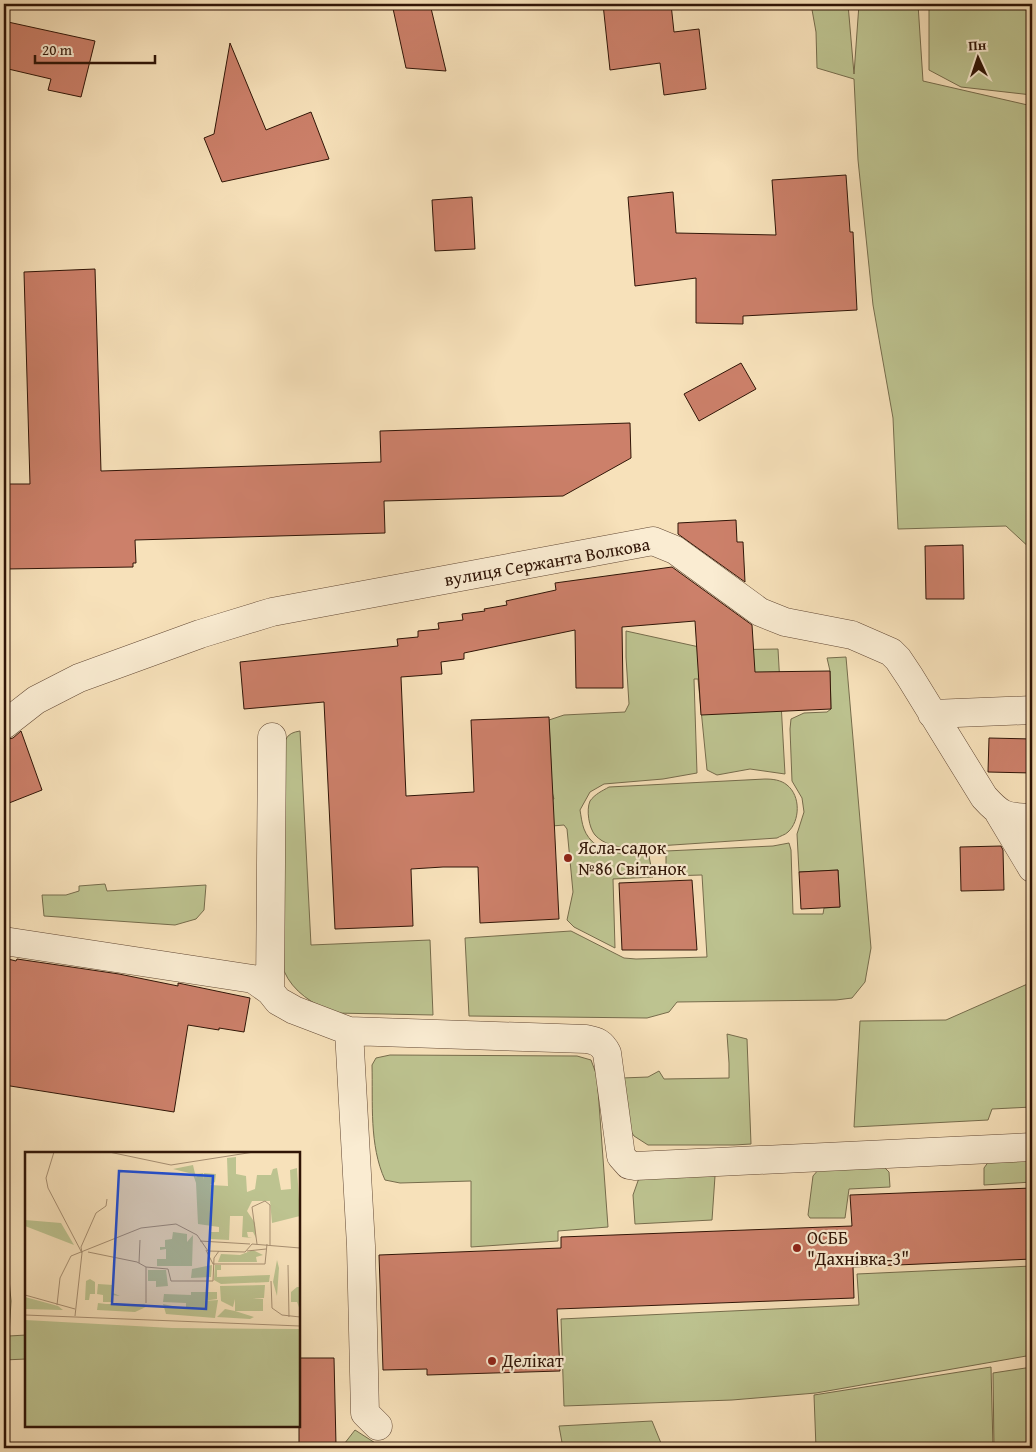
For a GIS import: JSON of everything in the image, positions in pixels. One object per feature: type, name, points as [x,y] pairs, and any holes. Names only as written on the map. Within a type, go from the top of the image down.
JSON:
[{"type":"street","name":"вулиця Сержанта Волкова","points":[[4,725],[36,700],[79,678],[200,634],[272,612],[653,541],[675,550],[760,612],[785,622],[852,636],[891,652],[898,659],[984,797],[999,813],[1032,868]]},
{"type":"street","points":[[932,714],[1032,710]]},
{"type":"street","points":[[270,991],[272,738]]},
{"type":"street","points":[[999,813],[1020,818],[1032,818]]},
{"type":"street","points":[[4,941],[254,980],[270,991],[278,1001],[294,1010],[349,1031],[586,1039],[602,1044],[609,1061],[621,1156],[629,1165],[1032,1147]]},
{"type":"street","points":[[349,1031],[361,1246],[365,1413],[378,1426]]},
{"type":"green space","points":[[811,4],[848,4],[854,74],[859,4],[918,4],[923,81],[1032,106],[1032,550],[1006,526],[898,529],[893,418],[873,305],[858,160],[854,79],[817,68],[816,32]]},
{"type":"green space","points":[[929,4],[1032,4],[1032,95],[961,87],[929,70]]},
{"type":"green space","points":[[626,631],[713,650],[778,649],[785,774],[750,769],[717,775],[707,770],[698,679],[694,679],[697,773],[663,779],[604,784],[590,792],[580,810],[584,829],[595,844],[612,852],[649,856],[653,877],[613,879],[615,948],[574,927],[567,920],[573,892],[567,829],[564,825],[552,826],[495,802],[554,799],[552,792],[549,720],[564,715],[625,712],[629,704]]},
{"type":"green space","points":[[846,657],[871,948],[865,982],[852,998],[836,1000],[677,1002],[669,1012],[647,1018],[469,1016],[465,938],[571,931],[624,958],[707,957],[702,875],[666,876],[666,851],[773,846],[789,843],[791,850],[793,914],[823,914],[824,908],[840,907],[838,870],[799,872],[797,834],[804,812],[802,798],[792,781],[790,729],[791,719],[804,713],[827,712],[831,709],[830,671],[827,658]]},
{"type":"green space","points":[[300,731],[311,945],[430,940],[433,1015],[334,1013],[304,997],[284,971],[281,751],[289,735]]},
{"type":"green space","points":[[765,779],[785,783],[792,790],[797,802],[795,822],[787,833],[777,838],[628,848],[602,841],[595,835],[590,824],[588,809],[590,801],[609,787]]},
{"type":"green space","points":[[105,884],[107,891],[206,885],[204,910],[196,919],[175,925],[44,916],[42,895],[66,895],[79,891],[79,886]]},
{"type":"green space","points":[[1032,982],[1032,1107],[992,1109],[988,1120],[854,1127],[860,1021],[946,1020]]},
{"type":"green space","points":[[727,1034],[747,1039],[751,1144],[648,1145],[634,1136],[626,1124],[622,1078],[648,1077],[659,1071],[664,1079],[729,1078]]},
{"type":"green space","points":[[390,1055],[577,1056],[591,1060],[597,1076],[608,1227],[558,1231],[558,1241],[471,1247],[471,1181],[400,1183],[385,1180],[376,1153],[374,1138],[372,1065],[376,1058]]},
{"type":"green space","points":[[1032,1158],[1032,1182],[984,1185],[984,1168],[989,1161]]},
{"type":"green space","points":[[882,1165],[889,1172],[890,1187],[849,1189],[845,1218],[810,1218],[808,1215],[813,1176],[819,1169]]},
{"type":"green space","points":[[715,1176],[712,1220],[635,1224],[633,1195],[639,1178]]},
{"type":"green space","points":[[4,1248],[7,1256],[11,1301],[9,1336],[25,1335],[25,1359],[4,1360]]},
{"type":"green space","points":[[1032,1266],[1032,1355],[816,1393],[732,1400],[564,1406],[561,1319],[859,1305],[857,1274]]},
{"type":"green space","points":[[991,1367],[993,1448],[816,1448],[814,1395]]},
{"type":"green space","points":[[1032,1367],[1032,1448],[994,1448],[993,1373]]},
{"type":"green space","points":[[652,1421],[663,1448],[563,1448],[559,1426]]},
{"type":"green space","points":[[355,1430],[383,1448],[341,1448]]},
{"type":"building","points":[[392,4],[430,4],[446,71],[406,68]]},
{"type":"building","points":[[603,4],[671,4],[674,32],[699,29],[706,89],[664,95],[660,63],[610,70]]},
{"type":"building","points":[[8,22],[95,41],[81,97],[48,90],[51,79],[4,68],[4,41]]},
{"type":"building","points":[[230,43],[266,130],[311,112],[329,159],[222,182],[204,138],[214,134]]},
{"type":"building","points":[[846,175],[850,232],[853,232],[857,310],[743,316],[743,324],[696,323],[696,278],[635,286],[628,197],[673,192],[676,233],[776,235],[772,180]]},
{"type":"building","points":[[472,197],[475,249],[435,251],[432,200]]},
{"type":"building","points":[[95,269],[101,471],[381,462],[380,431],[630,423],[631,458],[563,496],[384,501],[385,533],[135,540],[136,563],[133,563],[133,567],[6,569],[4,484],[30,484],[24,272]]},
{"type":"building","points":[[741,363],[756,389],[699,421],[684,394]]},
{"type":"building","points":[[736,520],[737,542],[743,542],[745,582],[678,534],[678,523]]},
{"type":"building","points":[[963,545],[964,599],[926,599],[925,546]]},
{"type":"building","points":[[672,567],[752,625],[755,672],[830,671],[831,709],[701,715],[695,621],[622,627],[623,688],[576,688],[575,630],[464,653],[464,659],[441,662],[442,674],[401,677],[406,796],[474,792],[471,720],[549,717],[559,919],[480,923],[478,867],[443,867],[411,869],[413,926],[335,929],[324,702],[244,709],[240,662],[398,646],[397,639],[418,637],[418,631],[439,629],[438,623],[463,620],[462,614],[485,611],[484,609],[507,605],[506,601],[556,590],[555,583]]},
{"type":"building","points":[[21,731],[42,790],[4,805],[4,740],[13,738]]},
{"type":"building","points":[[989,738],[1032,739],[1032,773],[988,772]]},
{"type":"building","points":[[1001,846],[1003,850],[1004,890],[961,891],[960,847]]},
{"type":"building","points":[[838,870],[840,907],[801,909],[799,872]]},
{"type":"building","points":[[692,880],[697,950],[622,950],[619,883]]},
{"type":"building","points":[[4,958],[119,974],[178,986],[178,983],[250,998],[244,1032],[188,1025],[174,1112],[4,1085]]},
{"type":"building","name":"ОСББ \"Дахнівка-3\"","points":[[1032,1188],[1032,1259],[853,1267],[854,1298],[557,1309],[560,1371],[427,1375],[427,1369],[383,1370],[379,1255],[561,1248],[561,1237],[852,1226],[850,1195]]},
{"type":"building","points":[[300,1358],[334,1358],[336,1445],[299,1445]]},
{"type":"place","name":"Ясла-садок №86 Світанок","points":[[568,858]]},
{"type":"place","name":"ОСББ \"Дахнівка-3\"","points":[[797,1248]]},
{"type":"place","name":"Делікат","points":[[492,1361]]}]
